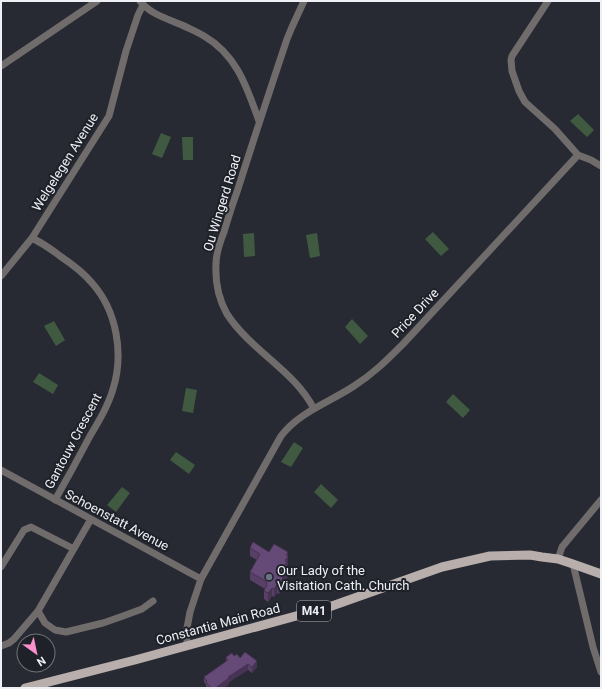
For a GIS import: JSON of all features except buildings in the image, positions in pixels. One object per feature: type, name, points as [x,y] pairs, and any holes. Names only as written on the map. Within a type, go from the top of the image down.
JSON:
[{"type":"main road","name":"Constantia Main Road","points":[[25,688],[328,607],[442,567],[464,561],[501,555],[530,555],[573,564],[601,574]]},
{"type":"street","points":[[1,66],[97,1]]},
{"type":"street","name":"Ou Wingerd Road","points":[[304,1],[287,40],[220,243],[216,264],[217,286],[221,302],[226,312],[249,341],[298,385],[314,409]]},
{"type":"street","points":[[548,1],[513,53],[511,65],[519,91],[530,107],[555,129],[578,155],[601,166]]},
{"type":"street","points":[[142,3],[156,14],[204,36],[218,45],[226,53],[245,84],[260,122]]},
{"type":"street","name":"Welgelegen Avenue","points":[[1,276],[32,238],[108,116],[126,52],[142,3]]},
{"type":"street","name":"Price Drive","points":[[187,645],[187,628],[190,612],[201,579],[281,436],[289,427],[314,409],[353,387],[381,366],[578,155]]},
{"type":"street","name":"Gantouw Crescent","points":[[32,238],[39,241],[76,267],[93,284],[110,312],[116,332],[118,356],[116,379],[109,401],[55,500]]},
{"type":"street","name":"Schoenstatt Avenue","points":[[1,470],[201,579]]},
{"type":"street","points":[[558,560],[562,547],[601,500]]},
{"type":"street","points":[[1,646],[14,639],[38,611],[91,519]]},
{"type":"street","points":[[1,567],[24,530],[30,527],[74,549]]},
{"type":"street","points":[[573,564],[593,647],[601,672]]},
{"type":"street","points":[[38,611],[45,623],[54,630],[66,632],[103,623],[123,616],[142,609],[153,601]]},
{"type":"green space","points":[[578,114],[594,130],[587,137],[570,121]]},
{"type":"green space","points":[[161,133],[171,137],[162,158],[152,154]]},
{"type":"green space","points":[[182,137],[193,137],[193,160],[183,160]]},
{"type":"green space","points":[[433,232],[449,249],[441,256],[425,239]]},
{"type":"green space","points":[[254,233],[255,256],[244,257],[243,234]]},
{"type":"green space","points":[[317,233],[320,256],[310,258],[306,235]]},
{"type":"green space","points":[[352,319],[368,336],[360,344],[345,327]]},
{"type":"green space","points":[[54,321],[65,340],[56,346],[44,326]]},
{"type":"green space","points":[[39,373],[58,385],[53,394],[33,382]]},
{"type":"green space","points":[[186,388],[197,390],[193,413],[182,411]]},
{"type":"green space","points":[[453,394],[470,410],[463,418],[446,402]]},
{"type":"green space","points":[[294,442],[303,448],[291,467],[281,462]]},
{"type":"green space","points":[[176,452],[195,465],[189,474],[170,460]]},
{"type":"green space","points":[[321,484],[338,500],[331,508],[314,492]]},
{"type":"green space","points":[[122,487],[130,493],[116,512],[107,505]]},
{"type":"place","name":"Our Lady of the Visitation Cath. Church","points":[[269,577]]}]
